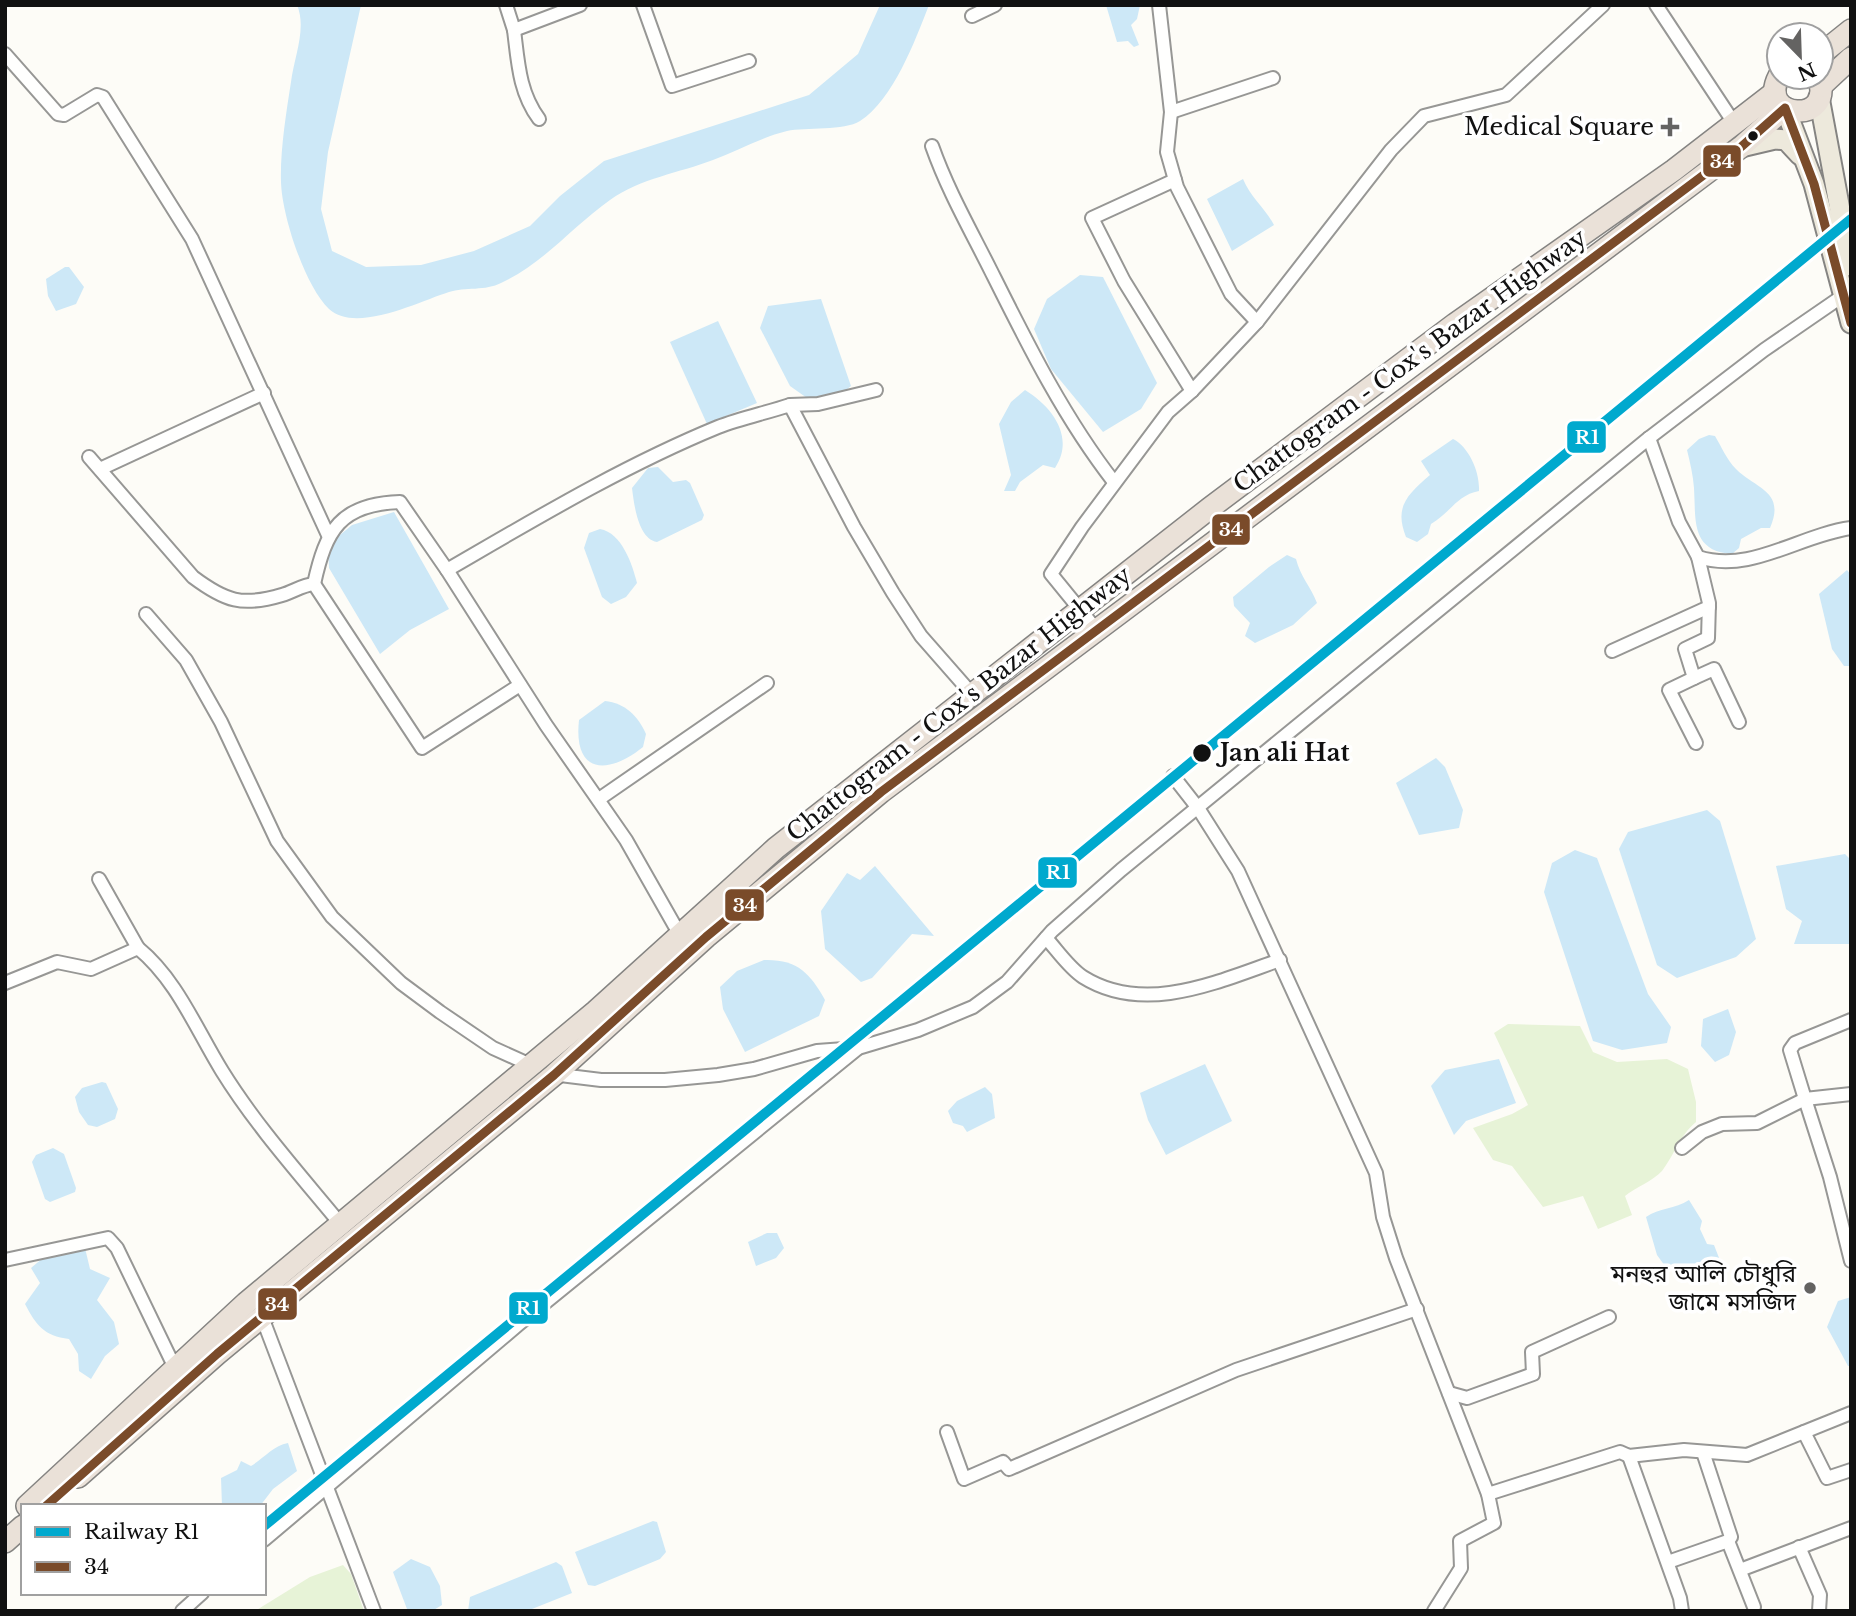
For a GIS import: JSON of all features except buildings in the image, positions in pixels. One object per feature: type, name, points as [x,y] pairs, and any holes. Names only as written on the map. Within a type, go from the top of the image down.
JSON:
[{"type":"highway","points":[[1835,43],[1851,30]]},
{"type":"highway","points":[[1835,72],[1851,58]]},
{"type":"highway","points":[[1780,92],[1805,111],[1817,91]]},
{"type":"highway","name":"Chattogram - Cox's Bazar Highway","points":[[29,1504],[175,1368],[340,1224],[531,1065],[776,848],[971,693],[1455,324],[1780,92]]},
{"type":"highway","name":"Chattogram - Cox's Bazar Highway","points":[[48,1504],[262,1317],[554,1075],[706,937],[881,792],[1095,628],[1344,447],[1741,147],[1780,92]]},
{"type":"highway","points":[[5,1525],[21,1512]]},
{"type":"highway","points":[[5,1542],[21,1528]]},
{"type":"main road","points":[[1820,91],[1843,226],[1850,321]]},
{"type":"main road","points":[[1780,92],[1801,156],[1814,184],[1850,321]]},
{"type":"main road","points":[[1741,147],[1775,139],[1786,140],[1801,156]]},
{"type":"street","points":[[506,5],[514,30],[519,73],[528,104],[539,119]]},
{"type":"street","points":[[514,30],[580,5]]},
{"type":"street","points":[[643,5],[672,86],[749,61]]},
{"type":"street","points":[[972,16],[995,5]]},
{"type":"street","points":[[1159,5],[1171,112],[1167,152],[1175,180],[1187,210],[1231,294],[1257,322]]},
{"type":"street","points":[[1095,628],[1051,574],[1114,482],[1168,412],[1192,391],[1257,322],[1391,150],[1424,116],[1506,95],[1603,5]]},
{"type":"street","points":[[1656,5],[1734,123]]},
{"type":"street","points":[[5,54],[58,114],[64,115],[97,95],[103,97],[192,239],[328,535]]},
{"type":"street","points":[[1171,112],[1273,78]]},
{"type":"street","points":[[932,146],[955,205],[1021,331],[1074,426],[1114,482]]},
{"type":"street","points":[[1175,180],[1093,218],[1124,281],[1192,391]]},
{"type":"street","points":[[146,614],[186,660],[221,722],[277,841],[332,917],[401,983],[493,1048],[554,1075],[601,1080],[665,1080],[754,1069],[817,1051],[858,1048],[918,1030],[973,1007],[1007,982],[1046,938],[1121,870],[1649,438],[1764,350],[1844,295]]},
{"type":"street","points":[[447,570],[547,512],[721,426],[790,405],[818,404],[876,390]]},
{"type":"street","points":[[100,469],[264,393]]},
{"type":"street","points":[[790,405],[854,527],[893,593],[922,636],[971,693]]},
{"type":"street","points":[[1649,438],[1679,522],[1698,557],[1709,607],[1708,638],[1685,649],[1694,678]]},
{"type":"street","points":[[89,457],[193,577],[225,598],[241,603],[283,595],[314,584]]},
{"type":"street","points":[[520,685],[422,748],[314,584],[328,535],[371,503],[400,502],[520,685],[626,839],[680,935]]},
{"type":"street","points":[[1698,557],[1714,562],[1759,558],[1834,530],[1851,528]]},
{"type":"street","points":[[1612,651],[1709,607]]},
{"type":"street","points":[[1696,743],[1669,690],[1714,669],[1739,722]]},
{"type":"street","points":[[599,799],[767,683]]},
{"type":"street","points":[[1173,776],[1198,808],[1238,871],[1376,1174],[1382,1217],[1488,1494],[1494,1523],[1460,1541],[1461,1568],[1434,1611]]},
{"type":"street","points":[[99,879],[138,948],[151,959],[172,987],[223,1072],[354,1241]]},
{"type":"street","points":[[1046,938],[1083,976],[1135,995],[1166,995],[1216,983],[1280,960]]},
{"type":"street","points":[[5,983],[57,962],[91,969],[138,948]]},
{"type":"street","points":[[1851,1020],[1791,1046],[1830,1177],[1851,1261]]},
{"type":"street","points":[[266,1537],[540,1306],[858,1048]]},
{"type":"street","points":[[1682,1148],[1702,1132],[1722,1124],[1757,1123],[1805,1099],[1851,1094]]},
{"type":"street","points":[[5,1260],[108,1238],[117,1248],[175,1368]]},
{"type":"street","points":[[947,1432],[964,1479],[1003,1462],[1009,1469],[1236,1370],[1417,1309]]},
{"type":"street","points":[[262,1317],[374,1611]]},
{"type":"street","points":[[1449,1393],[1467,1398],[1533,1374],[1532,1352],[1609,1317]]},
{"type":"street","points":[[1488,1494],[1620,1452],[1629,1456],[1703,1451],[1746,1455],[1851,1413]]},
{"type":"street","points":[[1804,1432],[1827,1478],[1851,1470]]},
{"type":"street","points":[[1668,1562],[1728,1541],[1731,1537],[1703,1451]]},
{"type":"street","points":[[1629,1456],[1668,1562],[1682,1611]]},
{"type":"street","points":[[1740,1570],[1851,1528]]},
{"type":"street","points":[[1728,1541],[1754,1607]]},
{"type":"street","points":[[1799,1547],[1820,1595],[1819,1611]]},
{"type":"street","points":[[182,1611],[200,1595]]},
{"type":"green space","points":[[1508,1024],[1580,1026],[1593,1052],[1617,1062],[1667,1059],[1688,1069],[1696,1102],[1696,1122],[1685,1133],[1662,1171],[1625,1196],[1632,1215],[1598,1229],[1583,1196],[1543,1207],[1512,1166],[1493,1160],[1473,1128],[1512,1114],[1528,1105],[1494,1033]]},
{"type":"green space","points":[[343,1565],[351,1574],[364,1611],[255,1611],[310,1577]]},
{"type":"water","points":[[297,5],[361,5],[328,152],[321,209],[332,251],[366,267],[421,265],[474,251],[530,226],[560,196],[604,161],[809,95],[858,54],[880,5],[929,5],[893,85],[860,121],[835,128],[787,131],[713,160],[634,186],[596,210],[531,266],[501,283],[449,292],[388,313],[355,318],[341,316],[329,309],[320,298],[296,250],[282,196],[284,132],[301,23]]},
{"type":"water","points":[[1106,5],[1140,5],[1137,19],[1131,25],[1139,45],[1134,47],[1128,41],[1117,42]]},
{"type":"water","points":[[1243,179],[1274,225],[1232,251],[1207,199]]},
{"type":"water","points":[[69,267],[84,287],[76,304],[56,311],[48,296],[46,279]]},
{"type":"water","points":[[1080,275],[1103,277],[1157,383],[1141,409],[1103,432],[1051,369],[1034,329],[1047,299]]},
{"type":"water","points":[[821,299],[851,386],[841,394],[807,398],[790,386],[760,328],[768,306]]},
{"type":"water","points":[[718,321],[757,403],[707,424],[670,342]]},
{"type":"water","points":[[1025,390],[1044,405],[1058,424],[1063,446],[1061,457],[1055,468],[1043,465],[1020,482],[1015,491],[1004,491],[1011,475],[999,424],[1011,402]]},
{"type":"water","points":[[1715,436],[1727,457],[1744,476],[1772,498],[1774,506],[1770,528],[1761,528],[1741,539],[1739,548],[1732,554],[1718,552],[1709,547],[1702,540],[1696,522],[1694,483],[1687,450],[1699,439]]},
{"type":"water","points":[[1453,439],[1464,448],[1472,461],[1478,476],[1479,491],[1459,500],[1431,524],[1428,534],[1417,542],[1406,537],[1401,517],[1402,509],[1409,495],[1430,475],[1421,461]]},
{"type":"water","points":[[658,467],[673,482],[686,480],[690,483],[704,515],[702,520],[657,542],[645,535],[641,528],[632,488],[648,468]]},
{"type":"water","points":[[394,512],[449,609],[410,630],[380,654],[329,568],[328,545],[352,525]]},
{"type":"water","points":[[600,529],[614,536],[620,543],[637,583],[626,597],[611,604],[602,597],[584,548],[589,533]]},
{"type":"water","points":[[1287,555],[1296,559],[1317,603],[1293,625],[1255,643],[1245,636],[1250,623],[1234,606],[1233,597]]},
{"type":"water","points":[[1847,570],[1851,575],[1851,666],[1844,666],[1832,649],[1819,594]]},
{"type":"water","points":[[605,701],[619,704],[630,712],[646,734],[643,747],[630,756],[606,765],[596,765],[587,760],[582,751],[579,720]]},
{"type":"water","points":[[1436,758],[1445,767],[1463,810],[1459,828],[1419,835],[1396,783]]},
{"type":"water","points":[[1707,810],[1720,821],[1756,939],[1736,957],[1677,978],[1657,965],[1619,849],[1628,832]]},
{"type":"water","points":[[1575,850],[1597,858],[1648,994],[1671,1027],[1667,1043],[1622,1050],[1593,1041],[1544,892],[1552,863]]},
{"type":"water","points":[[1845,854],[1851,860],[1851,944],[1794,944],[1802,921],[1786,909],[1776,866]]},
{"type":"water","points":[[875,866],[934,936],[912,934],[872,978],[861,982],[825,949],[821,911],[847,873],[860,880]]},
{"type":"water","points":[[764,960],[794,965],[808,975],[825,1000],[819,1016],[745,1052],[723,1009],[720,987],[737,971]]},
{"type":"water","points":[[1728,1009],[1736,1032],[1729,1055],[1715,1062],[1701,1046],[1703,1019]]},
{"type":"water","points":[[1499,1059],[1516,1103],[1466,1121],[1454,1135],[1431,1086],[1445,1070]]},
{"type":"water","points":[[1205,1064],[1232,1121],[1166,1155],[1148,1120],[1140,1093]]},
{"type":"water","points":[[106,1083],[118,1109],[115,1119],[97,1127],[88,1125],[79,1112],[75,1097],[82,1088]]},
{"type":"water","points":[[985,1087],[992,1094],[995,1118],[967,1132],[963,1126],[953,1123],[948,1111],[957,1101]]},
{"type":"water","points":[[53,1148],[64,1154],[76,1188],[75,1192],[50,1202],[45,1199],[32,1162],[36,1155]]},
{"type":"water","points":[[1689,1200],[1702,1221],[1700,1229],[1707,1244],[1714,1245],[1721,1263],[1705,1275],[1694,1279],[1675,1274],[1674,1264],[1665,1266],[1657,1255],[1646,1217]]},
{"type":"water","points":[[767,1233],[777,1233],[784,1248],[776,1258],[756,1266],[748,1242]]},
{"type":"water","points":[[85,1248],[90,1269],[110,1278],[97,1300],[114,1322],[119,1344],[105,1356],[91,1379],[79,1371],[78,1354],[69,1339],[47,1332],[33,1318],[25,1304],[40,1283],[31,1268],[44,1257]]},
{"type":"water","points":[[1851,1297],[1851,1366],[1848,1366],[1827,1327],[1838,1301]]},
{"type":"water","points":[[288,1443],[297,1471],[273,1489],[262,1504],[222,1504],[221,1478],[237,1470],[241,1461],[251,1466],[273,1449]]},
{"type":"water","points":[[653,1521],[657,1522],[666,1552],[660,1559],[595,1586],[588,1585],[575,1552]]},
{"type":"water","points":[[411,1559],[430,1567],[440,1586],[442,1605],[432,1611],[407,1609],[393,1572]]},
{"type":"water","points":[[556,1562],[562,1566],[572,1593],[527,1611],[468,1611],[470,1597]]},
{"type":"rail line","name":"R1","points":[[266,1524],[1851,219]]},
{"type":"transit line","name":"34","points":[[48,1504],[217,1354],[554,1075],[706,937],[881,792],[1741,147],[1785,108],[1814,184],[1851,323]]},
{"type":"place","name":"Medical Square","points":[[1670,127]]},
{"type":"place","name":"Jan ali Hat","points":[[1202,753]]},
{"type":"place","name":"মনহুর আলি চৌধুরি জামে মসজিদ","points":[[1810,1288]]}]
